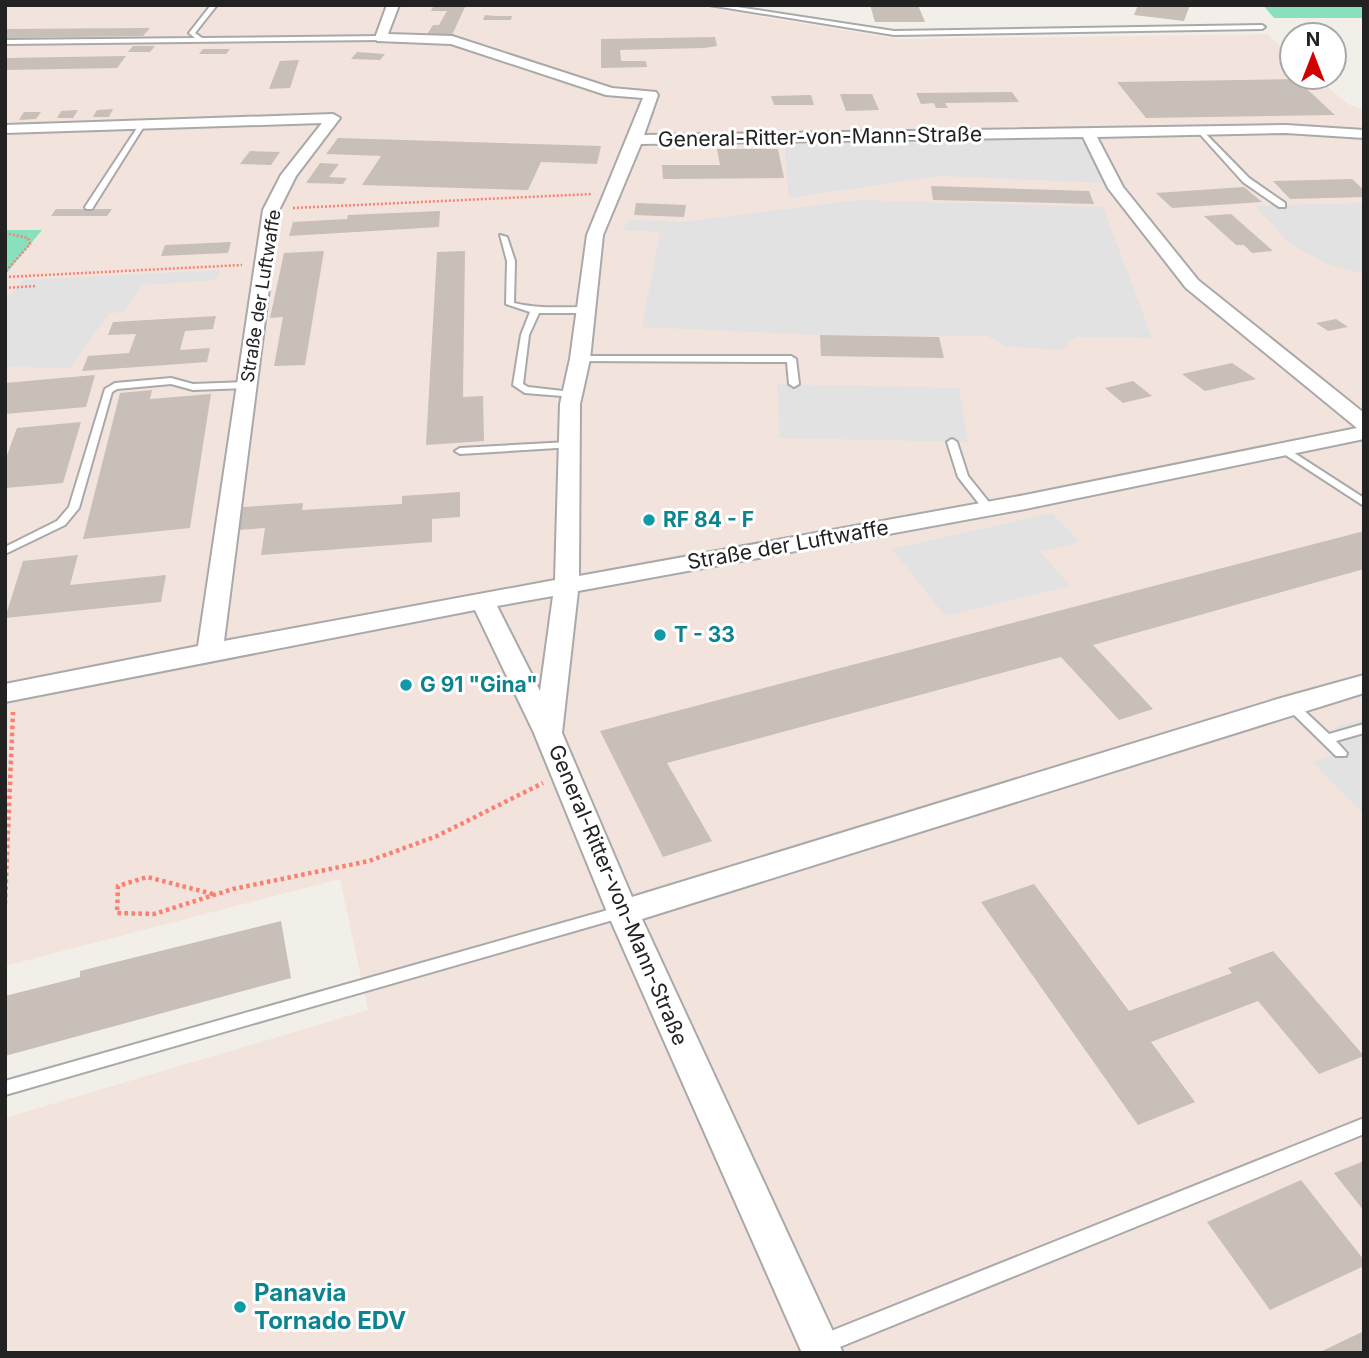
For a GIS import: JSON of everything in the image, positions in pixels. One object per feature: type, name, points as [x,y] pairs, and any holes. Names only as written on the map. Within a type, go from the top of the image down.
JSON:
[{"type":"street","points":[[393,5],[381,37],[452,40],[611,92],[651,95],[635,140]]},
{"type":"street","name":"Straße der Luftwaffe","points":[[5,129],[333,118],[289,175],[271,209],[210,651]]},
{"type":"street","name":"General-Ritter-von-Mann-Straße","points":[[821,1349],[623,912],[548,733],[567,585],[572,395],[580,359],[595,235],[635,140],[1286,129],[1364,134]]},
{"type":"street","points":[[1088,133],[1115,188],[1192,284],[1364,424]]},
{"type":"street","name":"Straße der Luftwaffe","points":[[10,692],[210,651],[988,508],[1364,433]]},
{"type":"street","points":[[482,600],[548,733]]},
{"type":"street","points":[[623,912],[1290,704],[1364,684]]},
{"type":"lane","points":[[200,40],[192,33],[194,27],[214,5]]},
{"type":"lane","points":[[712,5],[894,33],[1262,27]]},
{"type":"lane","points":[[5,42],[381,37]]},
{"type":"lane","points":[[89,207],[143,123]]},
{"type":"lane","points":[[1200,131],[1246,180],[1282,205]]},
{"type":"lane","points":[[503,237],[511,261],[510,304],[535,312],[544,309],[586,310]]},
{"type":"lane","points":[[535,312],[525,335],[518,385],[525,390],[572,395]]},
{"type":"lane","points":[[580,359],[791,359],[794,384]]},
{"type":"lane","points":[[5,551],[61,523],[74,508],[108,391],[115,386],[171,381],[193,387],[247,385]]},
{"type":"lane","points":[[952,442],[962,477],[988,508]]},
{"type":"lane","points":[[460,451],[569,445]]},
{"type":"lane","points":[[1285,450],[1364,503]]},
{"type":"lane","points":[[1290,704],[1340,753]]},
{"type":"lane","points":[[1327,739],[1364,728]]},
{"type":"lane","points":[[5,1088],[623,912]]},
{"type":"lane","points":[[821,1349],[1364,1126]]},
{"type":"path","points":[[271,209],[614,193]]},
{"type":"path","points":[[5,233],[19,234],[28,238],[30,244],[5,275]]},
{"type":"path","points":[[5,275],[263,264]]},
{"type":"path","points":[[5,288],[36,286]]},
{"type":"path","points":[[5,904],[10,692]]},
{"type":"path","points":[[213,894],[148,877],[118,886],[117,913],[133,918],[169,911],[213,894],[370,860],[448,834],[563,772]]},
{"type":"shaded area","points":[[5,5],[691,5],[898,39],[1267,34],[1278,44],[1278,91],[1333,91],[1348,104],[1364,110],[1364,1353],[5,1353],[5,1118],[368,1010],[340,879],[5,966]]},
{"type":"shaded area","points":[[1078,140],[1088,145],[1105,183],[939,176],[789,198],[784,141]]},
{"type":"shaded area","points":[[859,200],[1103,207],[1152,338],[1076,337],[1061,350],[1005,346],[988,336],[820,335],[642,327],[660,232],[623,230],[628,220],[682,222]]},
{"type":"shaded area","points":[[1364,203],[1364,274],[1325,263],[1290,244],[1255,206]]},
{"type":"shaded area","points":[[220,270],[216,280],[141,285],[124,312],[109,313],[70,368],[5,367],[5,301],[24,280]]},
{"type":"shaded area","points":[[777,384],[959,388],[968,442],[780,438]]},
{"type":"shaded area","points":[[1052,513],[1080,542],[1040,552],[1071,586],[945,616],[892,549]]},
{"type":"shaded area","points":[[1364,718],[1364,814],[1312,762],[1340,753],[1335,727]]},
{"type":"green space","points":[[1263,5],[1364,5],[1364,18],[1274,18]]},
{"type":"green space","points":[[5,230],[42,230],[5,275]]},
{"type":"building","points":[[434,5],[466,5],[451,37],[426,36],[433,25],[439,25],[447,11],[431,11]]},
{"type":"building","points":[[870,5],[918,5],[925,22],[875,22]]},
{"type":"building","points":[[1138,5],[1190,5],[1184,21],[1134,15]]},
{"type":"building","points":[[485,15],[512,16],[511,20],[483,20]]},
{"type":"building","points":[[150,28],[143,36],[5,38],[5,29]]},
{"type":"building","points":[[715,37],[717,46],[704,48],[620,50],[621,61],[646,61],[647,67],[601,68],[601,39]]},
{"type":"building","points":[[133,46],[155,46],[150,52],[128,52]]},
{"type":"building","points":[[203,49],[230,49],[226,54],[199,54]]},
{"type":"building","points":[[357,52],[385,54],[380,60],[351,59]]},
{"type":"building","points":[[126,56],[117,68],[5,70],[5,58]]},
{"type":"building","points":[[299,60],[290,88],[269,89],[280,61]]},
{"type":"building","points":[[1278,79],[1278,91],[1309,91],[1335,115],[1146,118],[1117,82]]},
{"type":"building","points":[[1012,92],[1019,102],[945,103],[948,108],[936,108],[934,103],[921,104],[916,93]]},
{"type":"building","points":[[840,94],[872,94],[879,110],[846,111]]},
{"type":"building","points":[[811,95],[814,105],[774,105],[771,96]]},
{"type":"building","points":[[113,109],[109,117],[93,117],[97,110]]},
{"type":"building","points":[[78,110],[73,118],[57,118],[61,111]]},
{"type":"building","points":[[24,112],[41,112],[36,119],[19,120]]},
{"type":"building","points":[[338,138],[601,146],[597,164],[541,162],[528,190],[362,185],[381,156],[326,154]]},
{"type":"building","points":[[717,149],[778,149],[784,178],[663,179],[662,165],[720,165]]},
{"type":"building","points":[[250,151],[280,152],[271,165],[240,164]]},
{"type":"building","points":[[320,163],[339,164],[329,177],[347,178],[343,184],[306,183]]},
{"type":"building","points":[[1352,179],[1364,190],[1364,197],[1290,199],[1273,181]]},
{"type":"building","points":[[931,186],[1089,191],[1094,204],[933,200]]},
{"type":"building","points":[[1244,187],[1262,202],[1172,208],[1156,193]]},
{"type":"building","points":[[636,203],[686,205],[684,217],[634,215]]},
{"type":"building","points":[[56,209],[112,209],[107,216],[51,216]]},
{"type":"building","points":[[440,211],[439,227],[289,236],[293,222],[347,219],[348,215]]},
{"type":"building","points":[[1231,214],[1273,251],[1252,253],[1244,245],[1236,245],[1204,216]]},
{"type":"building","points":[[231,242],[228,253],[161,256],[165,245]]},
{"type":"building","points":[[324,251],[305,365],[274,366],[283,317],[270,318],[284,253]]},
{"type":"building","points":[[465,251],[463,397],[483,396],[484,441],[426,445],[437,252]]},
{"type":"building","points":[[216,316],[213,329],[185,331],[180,350],[210,348],[207,362],[82,371],[88,356],[129,353],[136,334],[108,335],[113,322]]},
{"type":"building","points":[[1336,319],[1348,327],[1328,331],[1316,323]]},
{"type":"building","points":[[820,335],[939,337],[944,358],[821,356]]},
{"type":"building","points":[[1232,363],[1256,379],[1205,391],[1182,374]]},
{"type":"building","points":[[95,375],[86,407],[5,414],[5,383]]},
{"type":"building","points":[[1133,381],[1152,396],[1123,403],[1105,388]]},
{"type":"building","points":[[152,390],[150,399],[211,394],[190,528],[83,539],[120,393]]},
{"type":"building","points":[[81,422],[63,483],[5,488],[5,461],[17,428]]},
{"type":"building","points":[[460,492],[460,517],[432,519],[432,542],[261,555],[265,528],[238,530],[243,507],[303,503],[302,510],[402,504],[402,496]]},
{"type":"building","points":[[1364,531],[1364,569],[1093,645],[1153,709],[1119,720],[1061,657],[667,763],[712,841],[663,857],[600,731]]},
{"type":"building","points":[[78,555],[70,585],[166,575],[161,602],[5,618],[23,561]]},
{"type":"building","points":[[1034,884],[1129,1011],[1232,973],[1228,968],[1273,951],[1364,1056],[1319,1074],[1258,1001],[1151,1042],[1195,1102],[1138,1125],[981,902]]},
{"type":"building","points":[[281,921],[291,978],[5,1056],[5,996],[80,977],[80,971]]},
{"type":"building","points":[[1364,1161],[1364,1211],[1334,1173]]},
{"type":"building","points":[[1301,1180],[1364,1260],[1364,1266],[1270,1310],[1207,1222]]},
{"type":"building","points":[[1364,1331],[1364,1353],[1318,1353]]},
{"type":"place","name":"RF 84 - F","points":[[649,520]]},
{"type":"place","name":"T - 33","points":[[660,635]]},
{"type":"place","name":"G 91 \"Gina\"","points":[[406,685]]},
{"type":"place","name":"Panavia Tornado EDV","points":[[240,1307]]}]
